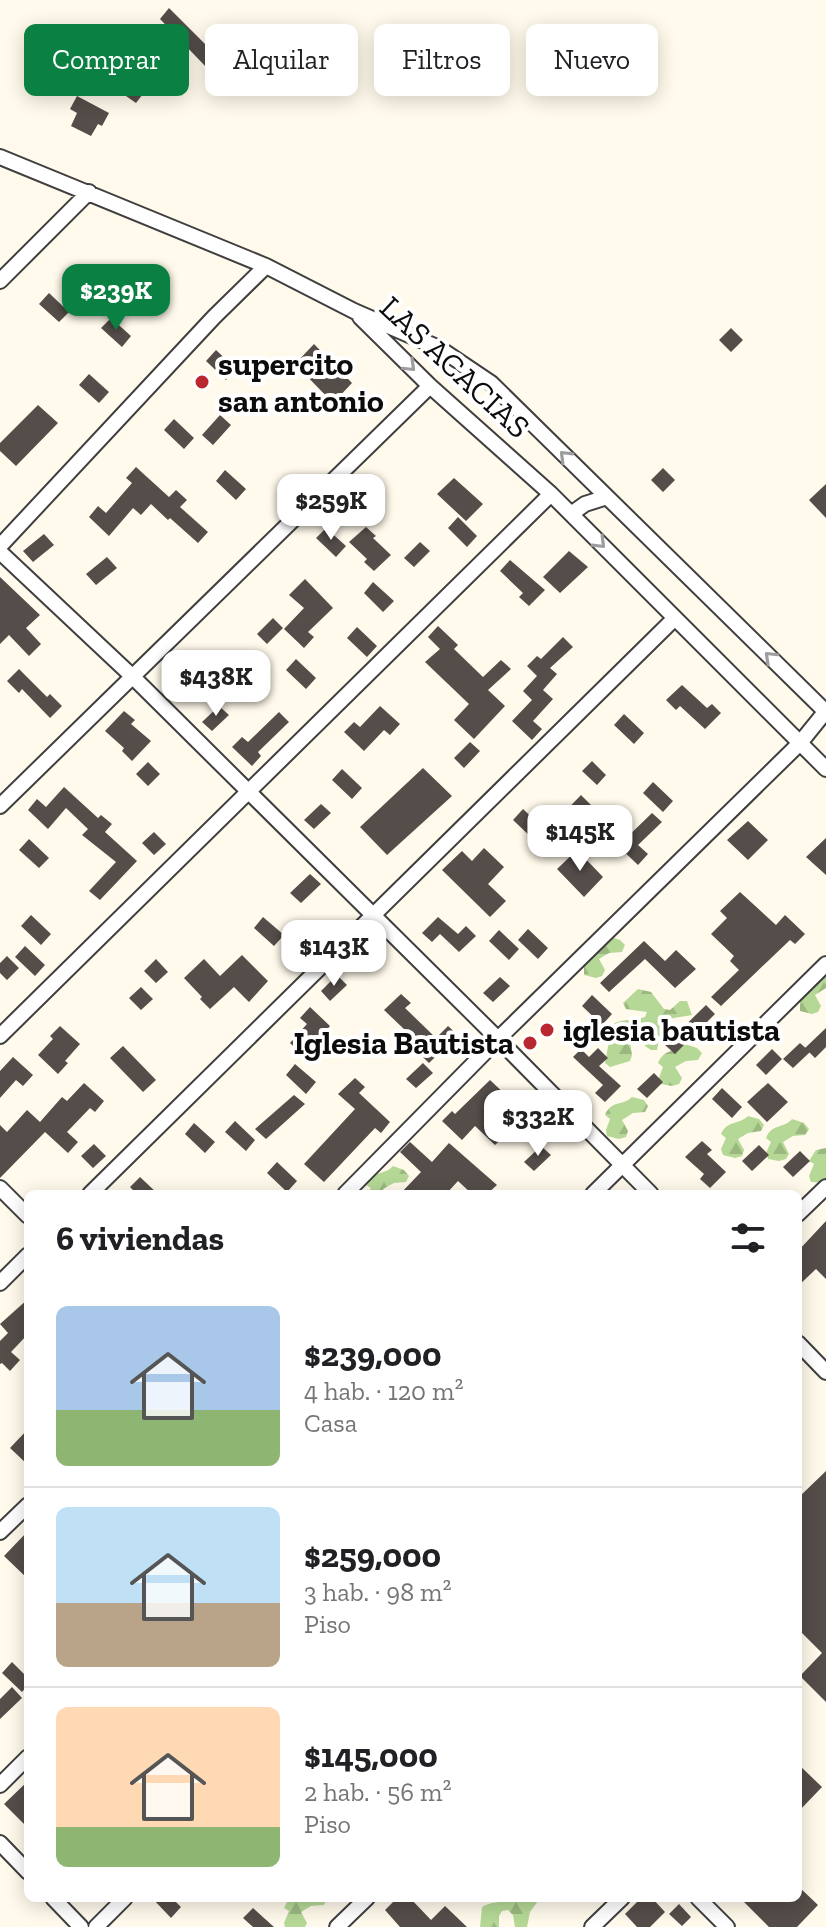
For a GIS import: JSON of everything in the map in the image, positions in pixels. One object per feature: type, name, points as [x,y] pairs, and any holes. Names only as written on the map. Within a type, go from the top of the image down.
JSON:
[{"type":"street","points":[[0,157],[266,266],[354,311]]},
{"type":"street","points":[[0,281],[89,192]]},
{"type":"street","points":[[0,546],[214,317],[266,266]]},
{"type":"street","name":"LAS ACACIAS","points":[[354,311],[430,386],[551,494],[826,769]]},
{"type":"street","name":"LAS ACACIAS","points":[[354,311],[439,348],[491,383],[826,711]]},
{"type":"street","points":[[0,806],[430,386]]},
{"type":"street","points":[[0,1036],[551,494]]},
{"type":"street","points":[[571,514],[585,504],[607,497]]},
{"type":"street","points":[[0,552],[133,677],[647,1190]]},
{"type":"street","points":[[94,1190],[675,618]]},
{"type":"street","points":[[349,1190],[800,743],[826,711]]},
{"type":"street","points":[[597,1190],[826,964]]},
{"type":"street","points":[[802,1210],[826,1187]]},
{"type":"street","points":[[0,1188],[24,1212]]},
{"type":"street","points":[[0,1283],[24,1259]]},
{"type":"street","points":[[802,1347],[826,1372]]},
{"type":"street","points":[[0,1532],[24,1509]]},
{"type":"street","points":[[0,1785],[24,1761]]},
{"type":"street","points":[[0,1843],[24,1868]]},
{"type":"street","points":[[57,1902],[81,1927]]},
{"type":"street","points":[[96,1927],[121,1902]]},
{"type":"street","points":[[337,1927],[363,1902]]},
{"type":"street","points":[[592,1927],[618,1902]]},
{"type":"street","points":[[702,1902],[727,1927]]},
{"type":"green space","points":[[608,936],[625,945],[622,952],[609,953],[599,959],[605,970],[602,976],[584,975],[584,963]]},
{"type":"green space","points":[[826,972],[826,988],[815,995],[821,1006],[818,1012],[800,1011],[800,999]]},
{"type":"green space","points":[[638,989],[651,992],[664,1009],[670,1010],[680,1001],[687,1001],[692,1015],[668,1019],[661,1030],[657,1050],[645,1046],[643,1032],[633,1029],[629,1035],[630,1061],[610,1067],[605,1063],[612,1025],[645,1017],[647,1012],[626,1009],[623,1003]]},
{"type":"green space","points":[[685,1044],[702,1053],[698,1060],[686,1061],[675,1067],[682,1078],[679,1084],[661,1084],[659,1078],[663,1067],[658,1063],[661,1058]]},
{"type":"green space","points":[[632,1097],[644,1100],[648,1106],[645,1112],[633,1113],[622,1120],[628,1131],[626,1137],[607,1136],[610,1119],[605,1115],[608,1110]]},
{"type":"green space","points":[[748,1116],[759,1119],[764,1125],[761,1131],[738,1139],[744,1150],[742,1156],[723,1155],[721,1149],[726,1138],[721,1134],[730,1125]]},
{"type":"green space","points":[[792,1119],[804,1123],[809,1129],[805,1135],[793,1136],[783,1142],[789,1154],[786,1159],[768,1159],[766,1153],[771,1142],[766,1138],[769,1133]]},
{"type":"green space","points":[[826,1148],[826,1183],[811,1182],[809,1176],[814,1164],[809,1161],[816,1150]]},
{"type":"green space","points":[[393,1166],[404,1170],[409,1176],[406,1182],[394,1183],[383,1190],[370,1190],[366,1185],[369,1180]]},
{"type":"green space","points":[[287,1902],[326,1902],[301,1912],[307,1923],[305,1927],[285,1927],[289,1911],[284,1908]]},
{"type":"green space","points":[[537,1902],[530,1912],[527,1927],[515,1927],[513,1915],[508,1910],[502,1911],[499,1916],[499,1927],[480,1927],[482,1907],[490,1903]]},
{"type":"building","points":[[169,8],[185,24],[165,24],[160,19]]},
{"type":"building","points":[[189,28],[205,44],[205,66],[189,49]]},
{"type":"building","points":[[77,96],[109,113],[102,126],[98,124],[91,136],[71,126],[77,113],[70,109]]},
{"type":"building","points":[[126,96],[141,96],[136,103]]},
{"type":"building","points":[[49,293],[69,312],[59,322],[39,304]]},
{"type":"building","points":[[111,318],[131,336],[122,347],[101,328]]},
{"type":"building","points":[[731,328],[743,340],[731,352],[719,340]]},
{"type":"building","points":[[314,344],[352,383],[333,403],[295,364]]},
{"type":"building","points":[[216,350],[236,369],[226,380],[206,361]]},
{"type":"building","points":[[89,374],[109,392],[99,403],[79,385]]},
{"type":"building","points":[[38,405],[58,423],[16,466],[0,451],[0,443]]},
{"type":"building","points":[[220,415],[231,425],[213,445],[202,435]]},
{"type":"building","points":[[174,419],[194,438],[184,449],[164,430]]},
{"type":"building","points":[[136,467],[169,497],[176,490],[187,500],[180,507],[208,532],[198,543],[151,504],[141,515],[133,508],[109,536],[89,517],[98,506],[106,513],[132,483],[126,478]]},
{"type":"building","points":[[663,468],[675,480],[663,492],[651,480]]},
{"type":"building","points":[[225,470],[246,489],[236,500],[216,481]]},
{"type":"building","points":[[454,478],[483,504],[466,521],[437,494]]},
{"type":"building","points":[[826,484],[826,518],[809,500]]},
{"type":"building","points":[[458,517],[477,536],[467,547],[448,528]]},
{"type":"building","points":[[366,527],[391,555],[374,571],[364,562],[367,559],[349,542]]},
{"type":"building","points":[[326,528],[346,546],[336,557],[316,538]]},
{"type":"building","points":[[44,534],[54,545],[33,562],[23,551]]},
{"type":"building","points":[[420,542],[430,551],[414,567],[404,558]]},
{"type":"building","points":[[569,551],[588,567],[560,593],[543,577]]},
{"type":"building","points":[[107,557],[117,568],[96,585],[86,574]]},
{"type":"building","points":[[510,560],[545,590],[529,606],[519,597],[523,593],[500,571]]},
{"type":"building","points":[[0,577],[40,615],[26,628],[41,644],[29,656],[9,635],[0,644]]},
{"type":"building","points":[[305,579],[333,608],[308,632],[314,637],[304,648],[284,629],[304,608],[289,595]]},
{"type":"building","points":[[373,582],[394,601],[383,612],[364,593]]},
{"type":"building","points":[[273,618],[283,628],[267,644],[257,634]]},
{"type":"building","points":[[438,626],[458,645],[454,649],[483,677],[501,660],[511,669],[488,690],[505,706],[474,739],[454,720],[469,704],[425,662],[440,649],[428,637]]},
{"type":"building","points":[[357,627],[377,646],[367,657],[347,638]]},
{"type":"building","points":[[563,637],[573,647],[550,668],[557,674],[543,690],[553,699],[533,721],[542,729],[532,740],[512,721],[532,700],[523,691],[537,676],[527,666],[537,656],[541,659]]},
{"type":"building","points":[[260,657],[270,666],[253,682],[243,673]]},
{"type":"building","points":[[296,659],[316,678],[306,689],[286,670]]},
{"type":"building","points":[[205,664],[215,673],[199,690],[189,680]]},
{"type":"building","points":[[19,669],[47,697],[50,694],[62,706],[50,718],[22,689],[19,693],[7,681]]},
{"type":"building","points":[[682,685],[707,708],[712,704],[721,713],[705,729],[680,706],[676,710],[666,700]]},
{"type":"building","points":[[219,706],[229,715],[212,731],[202,722]]},
{"type":"building","points":[[380,706],[400,724],[390,735],[384,730],[364,751],[344,732],[354,722],[360,727]]},
{"type":"building","points":[[124,711],[135,720],[131,724],[151,741],[132,761],[122,751],[124,748],[105,731]]},
{"type":"building","points":[[279,712],[289,722],[258,752],[261,756],[252,766],[232,747],[242,737],[248,742]]},
{"type":"building","points":[[624,714],[644,733],[634,744],[614,725]]},
{"type":"building","points":[[470,742],[480,751],[464,768],[454,758]]},
{"type":"building","points":[[592,761],[606,775],[597,785],[582,771]]},
{"type":"building","points":[[148,762],[160,774],[148,786],[136,774]]},
{"type":"building","points":[[423,768],[452,796],[387,855],[360,827]]},
{"type":"building","points":[[342,769],[362,788],[352,799],[332,780]]},
{"type":"building","points":[[653,782],[673,801],[663,812],[643,793]]},
{"type":"building","points":[[64,787],[98,818],[101,815],[112,824],[105,832],[137,861],[100,900],[89,891],[116,862],[82,835],[88,829],[66,808],[48,829],[28,810],[37,799],[46,807]]},
{"type":"building","points":[[581,795],[591,805],[573,821],[584,832],[574,842],[554,823]]},
{"type":"building","points":[[321,804],[331,813],[314,829],[304,820]]},
{"type":"building","points":[[523,809],[543,828],[533,839],[513,820]]},
{"type":"building","points":[[652,813],[662,822],[638,845],[648,854],[638,865],[618,846]]},
{"type":"building","points":[[748,821],[768,840],[748,860],[727,840]]},
{"type":"building","points":[[154,832],[166,844],[154,855],[142,843]]},
{"type":"building","points":[[826,838],[826,875],[806,857]]},
{"type":"building","points":[[29,839],[49,858],[39,868],[19,850]]},
{"type":"building","points":[[484,848],[504,867],[488,884],[506,901],[490,917],[442,870],[462,851],[472,861]]},
{"type":"building","points":[[577,850],[603,877],[584,897],[557,869]]},
{"type":"building","points":[[310,874],[321,884],[301,903],[290,893]]},
{"type":"building","points":[[740,892],[776,925],[785,915],[805,934],[795,944],[790,940],[721,1006],[711,997],[739,970],[730,961],[734,956],[711,934],[727,918],[720,911]]},
{"type":"building","points":[[31,915],[51,934],[41,945],[21,926]]},
{"type":"building","points":[[263,917],[284,935],[274,946],[254,928]]},
{"type":"building","points":[[438,917],[458,934],[466,926],[476,936],[459,952],[440,934],[432,942],[422,933]]},
{"type":"building","points":[[528,929],[548,948],[538,959],[518,940]]},
{"type":"building","points":[[499,930],[519,949],[509,960],[489,941]]},
{"type":"building","points":[[644,941],[665,961],[676,950],[696,969],[675,988],[645,959],[609,992],[600,983]]},
{"type":"building","points":[[25,946],[45,965],[35,976],[15,957]]},
{"type":"building","points":[[242,955],[268,981],[249,1002],[234,987],[210,1009],[184,978],[204,959],[220,976]]},
{"type":"building","points":[[7,956],[19,968],[7,980],[0,973],[0,963]]},
{"type":"building","points":[[156,959],[168,972],[156,983],[144,971]]},
{"type":"building","points":[[337,975],[347,985],[330,1001],[321,991]]},
{"type":"building","points":[[500,977],[510,986],[493,1002],[483,993]]},
{"type":"building","points":[[141,987],[153,999],[141,1010],[129,998]]},
{"type":"building","points":[[401,994],[411,1003],[405,1008],[436,1038],[448,1026],[458,1035],[429,1063],[401,1036],[406,1031],[384,1010]]},
{"type":"building","points":[[592,995],[612,1014],[602,1025],[582,1006]]},
{"type":"building","points":[[706,1005],[715,1014],[675,1054],[665,1045]]},
{"type":"building","points":[[310,1007],[330,1026],[314,1045],[320,1050],[310,1062],[290,1043],[307,1024],[300,1018]]},
{"type":"building","points":[[60,1026],[80,1044],[58,1074],[38,1055]]},
{"type":"building","points":[[826,1028],[826,1047],[815,1058],[805,1048]]},
{"type":"building","points":[[800,1043],[810,1052],[793,1068],[783,1059]]},
{"type":"building","points":[[123,1046],[156,1080],[143,1092],[110,1058]]},
{"type":"building","points":[[598,1048],[608,1058],[599,1066],[621,1086],[605,1102],[595,1093],[603,1085],[573,1057],[581,1049],[589,1057]]},
{"type":"building","points":[[772,1049],[782,1059],[766,1075],[756,1065]]},
{"type":"building","points":[[13,1057],[33,1075],[23,1086],[16,1080],[0,1098],[0,1071]]},
{"type":"building","points":[[423,1063],[433,1073],[416,1088],[406,1079]]},
{"type":"building","points":[[295,1064],[316,1082],[306,1094],[286,1075]]},
{"type":"building","points":[[654,1073],[663,1082],[647,1098],[637,1089]]},
{"type":"building","points":[[355,1078],[365,1087],[359,1093],[390,1122],[381,1133],[375,1128],[324,1182],[304,1164],[355,1109],[338,1094]]},
{"type":"building","points":[[490,1080],[527,1115],[495,1145],[475,1126],[462,1140],[442,1121],[452,1111],[455,1114]]},
{"type":"building","points":[[84,1083],[104,1101],[95,1112],[90,1108],[67,1132],[78,1142],[68,1153],[45,1132],[0,1178],[0,1125],[7,1132],[27,1110],[40,1122],[62,1097],[67,1101]]},
{"type":"building","points":[[768,1083],[788,1102],[767,1122],[747,1102]]},
{"type":"building","points":[[722,1088],[742,1107],[732,1118],[712,1099]]},
{"type":"building","points":[[294,1095],[305,1104],[266,1139],[255,1129]]},
{"type":"building","points":[[235,1121],[255,1140],[246,1151],[225,1132]]},
{"type":"building","points":[[194,1123],[215,1142],[205,1153],[185,1134]]},
{"type":"building","points":[[702,1141],[712,1150],[707,1154],[726,1172],[710,1188],[700,1179],[704,1174],[685,1157]]},
{"type":"building","points":[[410,1142],[432,1162],[449,1143],[497,1185],[491,1190],[468,1190],[458,1181],[450,1190],[404,1190],[421,1172],[400,1152]]},
{"type":"building","points":[[94,1144],[106,1156],[93,1168],[81,1156]]},
{"type":"building","points":[[759,1145],[769,1155],[752,1171],[742,1161]]},
{"type":"building","points":[[541,1146],[551,1155],[534,1171],[524,1162]]},
{"type":"building","points":[[800,1151],[810,1161],[793,1177],[783,1167]]},
{"type":"building","points":[[277,1162],[297,1181],[285,1190],[267,1173]]},
{"type":"building","points":[[140,1177],[154,1190],[133,1190],[130,1187]]},
{"type":"building","points":[[826,1221],[826,1279],[816,1269],[802,1282],[802,1247]]},
{"type":"building","points":[[24,1303],[24,1338],[11,1352],[20,1360],[10,1371],[0,1364],[0,1341],[8,1333],[0,1324]]},
{"type":"building","points":[[24,1433],[24,1461],[10,1448]]},
{"type":"building","points":[[826,1471],[826,1702],[802,1678],[802,1674],[822,1653],[802,1633],[802,1494]]},
{"type":"building","points":[[24,1535],[24,1575],[4,1556]]},
{"type":"building","points":[[12,1662],[24,1674],[24,1690],[22,1692],[2,1673]]},
{"type":"building","points":[[12,1687],[22,1698],[0,1719],[0,1699]]},
{"type":"building","points":[[802,1768],[822,1787],[802,1808]]},
{"type":"building","points":[[24,1785],[24,1824],[4,1804]]},
{"type":"building","points":[[802,1890],[818,1905],[797,1927],[769,1927],[744,1902],[802,1902]]},
{"type":"building","points":[[156,1902],[176,1902],[181,1907],[171,1918]]},
{"type":"building","points":[[393,1902],[414,1902],[431,1920],[445,1906],[467,1927],[400,1927],[385,1910]]},
{"type":"building","points":[[637,1902],[656,1902],[665,1912],[650,1927],[637,1927],[625,1914]]},
{"type":"building","points":[[679,1904],[691,1917],[682,1926],[669,1914]]},
{"type":"building","points":[[253,1908],[274,1927],[253,1927],[243,1918]]},
{"type":"place","name":"supercito san antonio","points":[[202,382]]},
{"type":"place","name":"iglesia bautista","points":[[547,1030]]},
{"type":"place","name":"Iglesia Bautista","points":[[530,1043]]}]
